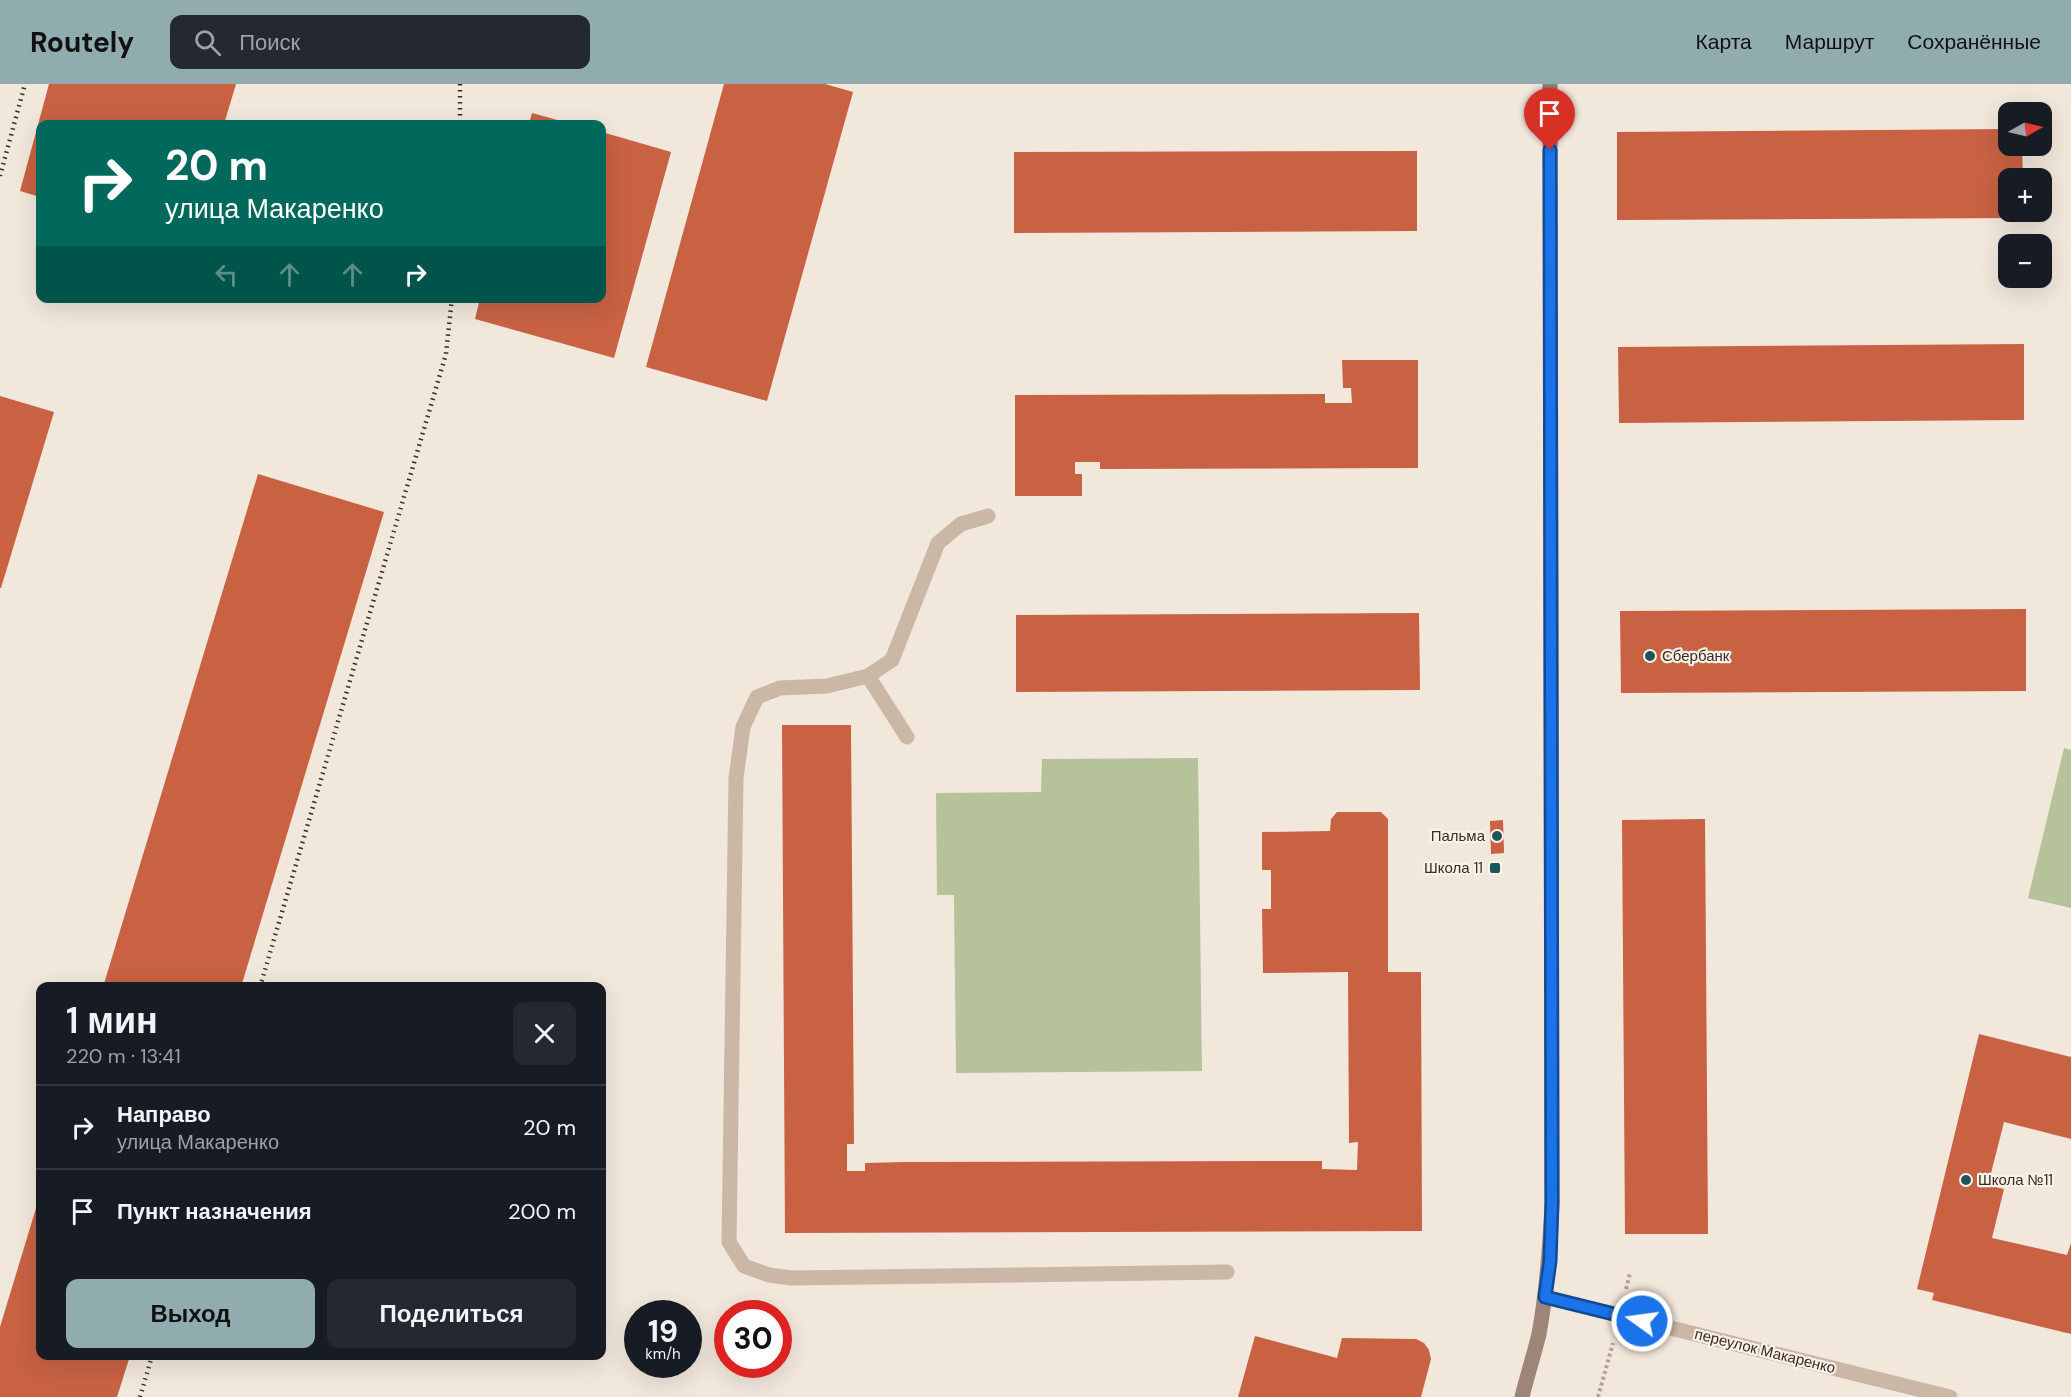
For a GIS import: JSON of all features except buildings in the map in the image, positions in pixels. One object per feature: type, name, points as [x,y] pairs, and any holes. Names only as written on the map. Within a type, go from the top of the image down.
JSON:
[{"type":"street","points":[[1522,1397],[1545,1297],[1550,1261],[1552,1203],[1550,84]]},
{"type":"street","points":[[988,516],[961,524],[938,543],[892,660],[868,676],[827,686],[780,688],[756,697],[743,727],[736,778],[729,1242],[744,1266],[769,1275],[791,1278],[1227,1272]]},
{"type":"street","points":[[868,676],[907,737]]},
{"type":"street","name":"переулок Макаренко","points":[[1545,1297],[1950,1397]]},
{"type":"green space","points":[[2064,748],[2071,750],[2071,908],[2028,898]]},
{"type":"green space","points":[[1198,758],[1202,1071],[956,1073],[954,895],[937,895],[936,793],[1041,792],[1042,759]]},
{"type":"railway","points":[[0,176],[25,84]]},
{"type":"railway","points":[[460,84],[460,120]]},
{"type":"railway","points":[[261,982],[446,354],[451,303]]},
{"type":"railway","points":[[140,1397],[151,1360]]},
{"type":"place","name":"Сбербанк","points":[[1650,656]]},
{"type":"place","name":"Пальма","points":[[1497,836]]},
{"type":"place","name":"Школа 11","points":[[1495,868]]},
{"type":"place","name":"Школа №11","points":[[1966,1180]]},
{"type":"route","points":[[1550,150],[1552,1203],[1550,1261],[1545,1297],[1642,1321]]}]
